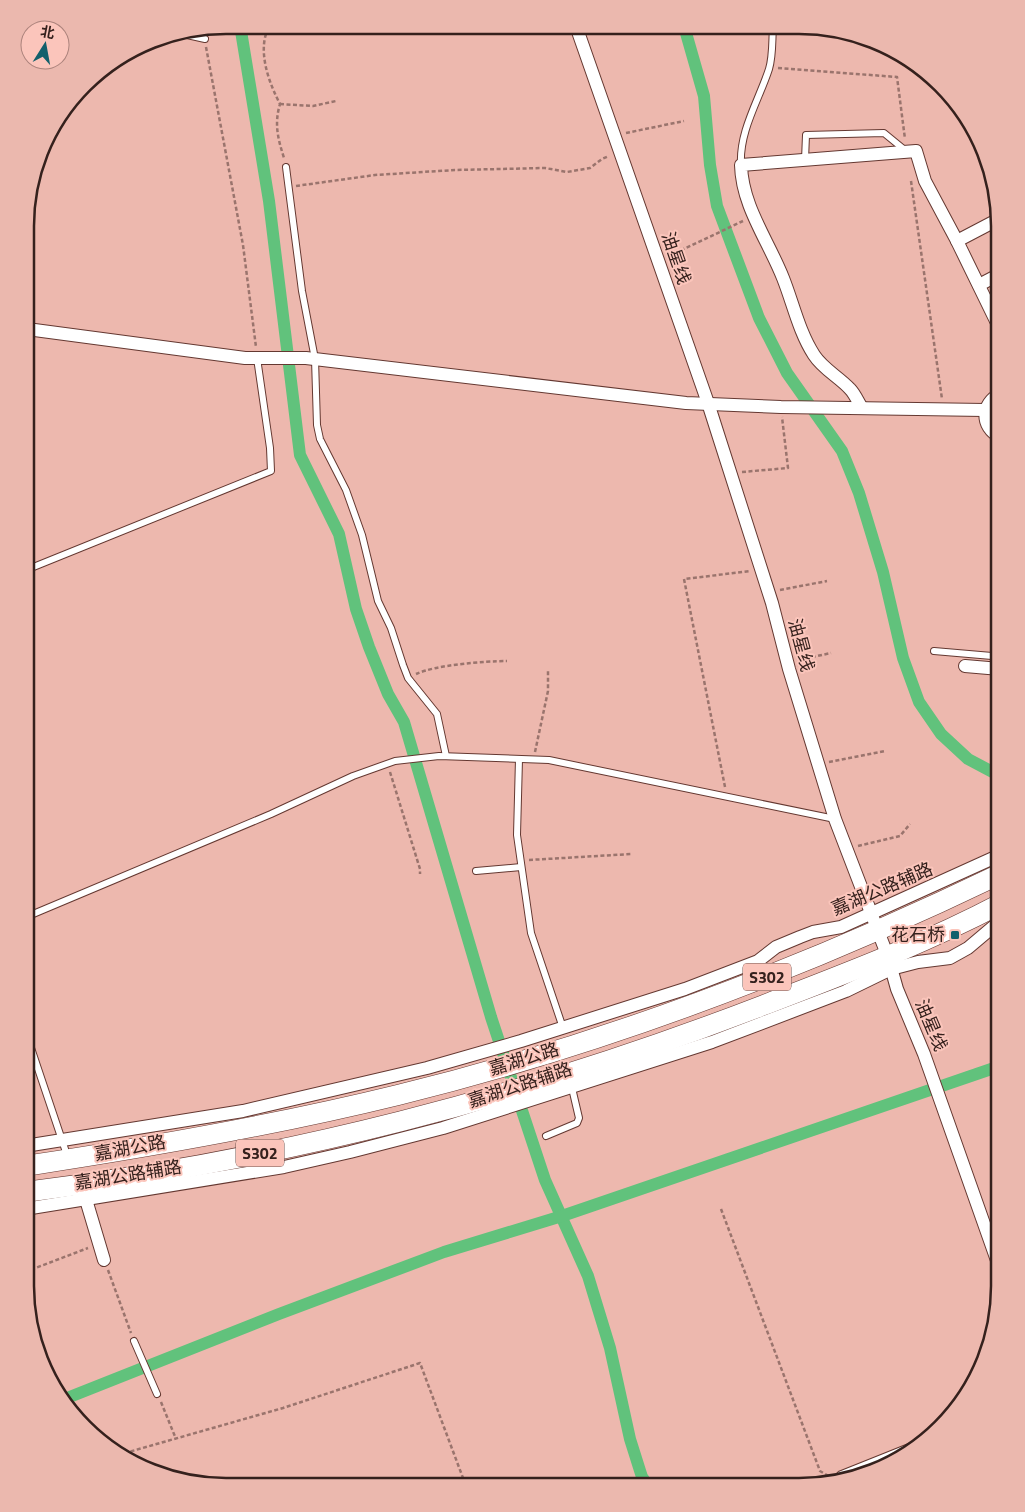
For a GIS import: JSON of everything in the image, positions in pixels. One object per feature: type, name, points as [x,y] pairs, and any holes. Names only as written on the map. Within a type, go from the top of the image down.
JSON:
[{"type":"main road","name":"嘉湖公路","points":[[34,1165],[324,1112],[524,1050],[712,998],[875,922],[991,877]]},
{"type":"main road","name":"嘉湖公路","points":[[34,1192],[84,1192],[309,1144],[420,1118],[494,1104],[539,1091],[671,1041],[889,963],[991,909]]},
{"type":"street","name":"油星线","points":[[579,34],[708,403],[769,592],[787,662],[835,819],[875,922],[897,989],[928,1062],[991,1244]]},
{"type":"street","points":[[862,408],[850,389],[831,374],[814,356],[800,326],[782,276],[747,202],[741,181],[741,165],[916,151],[925,181],[991,309]]},
{"type":"street","points":[[957,241],[991,223]]},
{"type":"street","points":[[980,285],[991,279]]},
{"type":"street","points":[[34,330],[262,358],[310,358],[686,403],[784,407],[985,410]]},
{"type":"street","points":[[991,401],[985,410],[987,425],[991,431]]},
{"type":"street","points":[[971,662],[991,667]]},
{"type":"street","name":"嘉湖公路辅路","points":[[524,1050],[563,1028],[686,989],[758,961],[776,947],[813,932],[875,922],[991,860]]},
{"type":"street","name":"嘉湖公路辅路","points":[[539,1091],[572,1088],[768,1022],[846,991],[889,963],[950,958],[968,948],[991,929]]},
{"type":"street","points":[[34,1144],[243,1110],[481,1063]]},
{"type":"street","points":[[84,1192],[104,1260]]},
{"type":"street","name":"嘉湖公路辅路","points":[[34,1206],[84,1192]]},
{"type":"lane","points":[[741,165],[740,153],[746,130],[769,67],[772,34]]},
{"type":"lane","points":[[193,36],[205,39]]},
{"type":"lane","points":[[805,160],[806,135],[884,133],[906,152]]},
{"type":"lane","points":[[286,167],[320,439],[346,490],[362,535],[378,601],[391,628],[408,678],[437,714],[443,756]]},
{"type":"lane","points":[[34,567],[270,471],[270,448],[262,358]]},
{"type":"lane","points":[[934,652],[971,662],[991,656]]},
{"type":"lane","points":[[34,914],[271,814],[352,776],[395,761],[443,756],[549,760],[835,819]]},
{"type":"lane","points":[[519,759],[517,835],[531,933],[563,1028]]},
{"type":"lane","points":[[476,871],[521,864]]},
{"type":"lane","points":[[34,1058],[68,1159]]},
{"type":"lane","points":[[546,1136],[577,1123],[579,1118],[572,1088]]},
{"type":"lane","points":[[134,1341],[157,1394]]},
{"type":"path","points":[[266,34],[263,41],[264,58],[271,87],[280,104],[276,118],[277,136],[286,167]]},
{"type":"path","points":[[205,39],[262,358]]},
{"type":"path","points":[[769,67],[897,77],[906,152]]},
{"type":"path","points":[[280,104],[313,106],[336,101]]},
{"type":"path","points":[[615,135],[684,121]]},
{"type":"path","points":[[289,186],[375,175],[437,171],[545,168],[567,172],[590,168],[602,158],[621,154]]},
{"type":"path","points":[[911,180],[944,410]]},
{"type":"path","points":[[658,261],[738,223]]},
{"type":"path","points":[[731,474],[788,468],[784,407]]},
{"type":"path","points":[[723,796],[725,787],[684,578],[762,570]]},
{"type":"path","points":[[769,592],[827,581]]},
{"type":"path","points":[[787,662],[832,653]]},
{"type":"path","points":[[408,678],[437,668],[478,662],[507,661]]},
{"type":"path","points":[[533,760],[548,692],[548,670]]},
{"type":"path","points":[[818,764],[885,751]]},
{"type":"path","points":[[388,764],[420,874]]},
{"type":"path","points":[[847,849],[900,836],[910,824]]},
{"type":"path","points":[[521,864],[632,854]]},
{"type":"path","points":[[721,1209],[816,1462],[820,1471],[829,1476]]},
{"type":"path","points":[[34,1269],[99,1244]]},
{"type":"path","points":[[104,1260],[134,1341]]},
{"type":"path","points":[[128,1452],[283,1408],[420,1363],[463,1478]]},
{"type":"path","points":[[157,1394],[176,1439]]},
{"type":"waterway","points":[[241,34],[269,201],[300,455],[339,534],[356,609],[369,647],[388,694],[404,722],[491,1017],[545,1180],[588,1276],[610,1348],[630,1439],[643,1478]]},
{"type":"waterway","points":[[686,34],[704,96],[710,165],[717,206],[759,318],[787,373],[842,451],[859,493],[883,572],[903,658],[919,702],[941,734],[968,759],[991,771]]},
{"type":"waterway","points":[[69,1397],[279,1314],[444,1252],[562,1216],[991,1069]]},
{"type":"place","name":"花石桥","points":[[955,935]]}]
